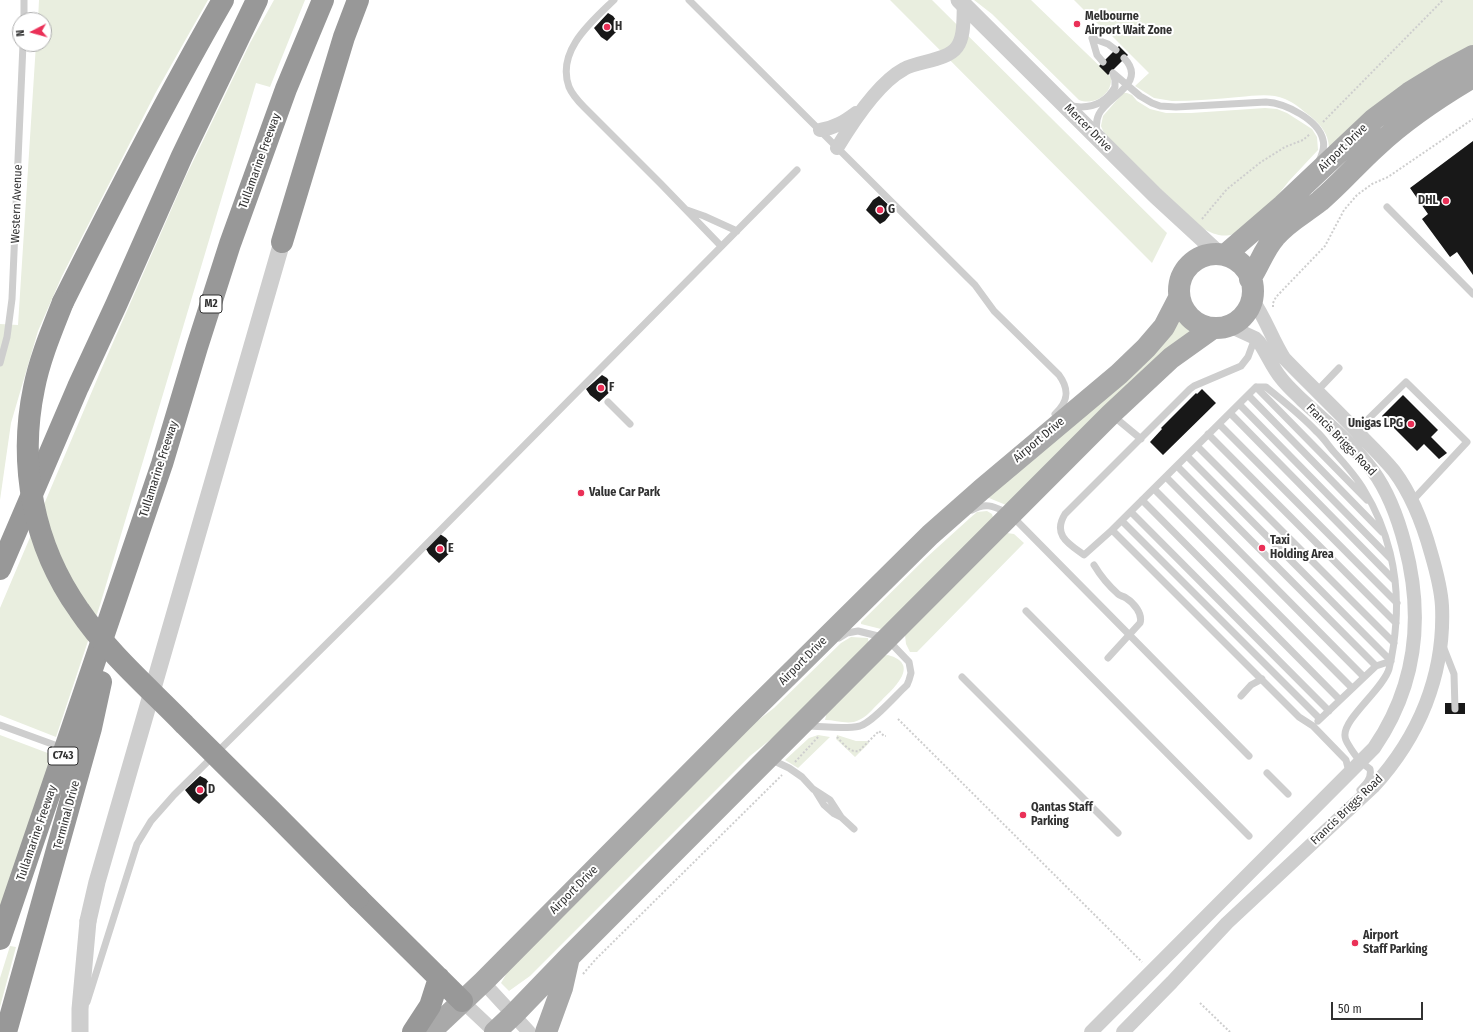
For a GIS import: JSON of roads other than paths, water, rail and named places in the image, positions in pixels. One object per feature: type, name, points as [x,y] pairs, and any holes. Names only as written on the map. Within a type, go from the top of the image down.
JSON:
[{"type":"highway","points":[[223,0],[124,180],[63,302],[42,357],[34,388],[28,422],[27,451],[29,485],[33,507],[40,533],[57,572],[79,610],[121,661],[462,1001]]},
{"type":"highway","points":[[0,569],[78,387],[182,156],[257,0]]},
{"type":"highway","name":"Tullamarine Freeway","points":[[0,939],[162,464],[230,244],[286,89],[323,0]]},
{"type":"highway","points":[[282,242],[344,37],[358,0]]},
{"type":"highway","name":"Terminal Drive","points":[[6,1032],[91,728],[126,572]]},
{"type":"highway","points":[[413,1032],[430,1006],[439,978]]},
{"type":"main road","name":"Airport Drive","points":[[1222,255],[1254,231],[1374,119],[1409,93],[1473,56]]},
{"type":"main road","name":"Airport Drive","points":[[1251,289],[1258,268],[1268,246],[1284,228],[1320,201],[1377,146],[1425,106],[1473,77]]},
{"type":"main road","points":[[495,1032],[886,638],[1111,414],[1171,358],[1221,327],[1240,320],[1248,310],[1251,289],[1243,266],[1231,257],[1222,255],[1203,256],[1186,268],[1181,277],[1179,298],[1183,309],[1191,319],[1198,324],[1221,327]]},
{"type":"main road","name":"Airport Drive","points":[[430,1032],[482,982],[892,572],[980,490],[1119,374],[1146,348],[1164,327],[1179,298]]},
{"type":"main road","points":[[546,1032],[562,988],[569,957]]},
{"type":"street","points":[[837,148],[866,106],[885,84],[904,68],[943,56],[958,46],[961,37],[961,2]]},
{"type":"street","name":"Mercer Drive","points":[[961,2],[1156,196],[1192,230],[1222,255]]},
{"type":"street","points":[[820,130],[830,129],[842,123],[866,106]]},
{"type":"street","points":[[79,1032],[88,921],[97,882],[282,242]]},
{"type":"street","name":"Francis Briggs Road","points":[[1123,1032],[1172,982],[1226,923],[1374,787],[1387,772],[1410,737],[1427,702],[1439,663],[1442,605],[1437,574],[1425,531],[1412,501],[1393,470],[1357,431],[1284,358],[1251,289]]},
{"type":"street","points":[[1221,327],[1255,338]]},
{"type":"street","name":"Francis Briggs Road","points":[[1094,1030],[1348,772],[1370,752],[1380,739],[1400,700],[1411,663],[1415,637],[1416,615],[1413,587],[1407,551],[1391,500],[1371,469],[1346,442],[1283,381],[1273,368],[1259,342],[1255,338]]},
{"type":"street","points":[[482,982],[529,1032]]},
{"type":"street","points":[[462,1001],[495,1032]]},
{"type":"lane","points":[[24,0],[24,12]]},
{"type":"lane","points":[[614,0],[588,27],[571,49],[567,57],[566,68],[569,87],[584,106],[721,246]]},
{"type":"lane","points":[[689,0],[975,285],[994,311],[1055,370],[1062,380],[1066,392],[1064,404],[1047,421]]},
{"type":"lane","points":[[1103,62],[1097,55],[1092,38],[1108,44],[1116,50]]},
{"type":"lane","name":"Western Avenue","points":[[0,363],[7,337],[12,299],[23,52]]},
{"type":"lane","points":[[1097,137],[1096,124],[1099,114],[1127,86],[1131,78],[1131,70],[1124,58]]},
{"type":"lane","points":[[1065,105],[1087,107],[1101,102],[1115,87],[1115,80],[1112,72],[1127,86],[1147,101],[1156,105],[1176,107],[1266,102],[1276,103],[1294,110],[1317,128],[1321,134],[1324,145],[1322,155],[1311,178]]},
{"type":"lane","points":[[79,1032],[137,844],[150,821],[174,795],[704,265],[797,170]]},
{"type":"lane","points":[[1387,207],[1473,294]]},
{"type":"lane","points":[[687,210],[737,231]]},
{"type":"lane","points":[[1226,923],[1367,782],[1371,773],[1370,769],[1359,761],[1345,738],[1345,731],[1349,722],[1384,679],[1394,643],[1397,602],[1392,559],[1373,506],[1347,467],[1317,431],[1266,387],[1256,387],[1122,521],[1084,555],[1065,540],[1061,533],[1060,527],[1065,514],[1176,402],[1194,386],[1241,366],[1248,357],[1255,338]]},
{"type":"lane","points":[[1317,391],[1339,368]]},
{"type":"lane","points":[[1346,442],[1406,382],[1467,442],[1412,501]]},
{"type":"lane","points":[[1256,387],[1373,506]]},
{"type":"lane","points":[[1248,395],[1385,536]]},
{"type":"lane","points":[[608,402],[630,424]]},
{"type":"lane","points":[[1239,404],[1392,559]]},
{"type":"lane","points":[[1230,413],[1395,581]]},
{"type":"lane","points":[[1111,414],[1141,439]]},
{"type":"lane","points":[[1219,424],[1397,602]]},
{"type":"lane","points":[[1208,434],[1396,623]]},
{"type":"lane","points":[[1197,446],[1394,643]]},
{"type":"lane","points":[[980,490],[1008,456]]},
{"type":"lane","points":[[1187,456],[1390,661]]},
{"type":"lane","points":[[1177,466],[1376,666]]},
{"type":"lane","points":[[1166,477],[1364,677]]},
{"type":"lane","points":[[1154,489],[1352,688]]},
{"type":"lane","points":[[1142,500],[1340,700]]},
{"type":"lane","points":[[966,515],[976,507],[985,505],[1010,514],[1249,756]]},
{"type":"lane","points":[[1131,512],[1329,711]]},
{"type":"lane","points":[[1122,521],[1320,719]]},
{"type":"lane","points":[[1112,530],[1299,717],[1313,726],[1346,760],[1348,772]]},
{"type":"lane","points":[[892,572],[927,549]]},
{"type":"lane","points":[[1094,565],[1098,573],[1117,593],[1127,598],[1139,611],[1141,620],[1130,635],[1108,658]]},
{"type":"lane","points":[[1026,611],[1249,836]]},
{"type":"lane","points":[[800,726],[844,728],[861,726],[870,721],[907,685],[909,680],[911,673],[910,662],[886,638],[864,632],[853,632],[842,636],[832,646]]},
{"type":"lane","points":[[1440,638],[1454,674],[1455,709]]},
{"type":"lane","points":[[1313,726],[1376,666],[1390,661]]},
{"type":"lane","points":[[962,677],[1118,833]]},
{"type":"lane","points":[[1241,696],[1251,685],[1262,679]]},
{"type":"lane","points":[[761,704],[790,684]]},
{"type":"lane","points":[[0,725],[66,749]]},
{"type":"lane","points":[[768,757],[802,777],[813,789],[824,805],[833,813],[841,817],[854,829]]},
{"type":"lane","points":[[1267,773],[1288,794]]},
{"type":"place","name":"Melbourne Airport Wait Zone","points":[[1077,24]]},
{"type":"place","name":"H","points":[[607,27]]},
{"type":"place","name":"DHL","points":[[1446,201]]},
{"type":"place","name":"G","points":[[880,210]]},
{"type":"place","name":"F","points":[[601,388]]},
{"type":"place","name":"Unigas LPG","points":[[1411,424]]},
{"type":"place","name":"Value Car Park","points":[[581,493]]},
{"type":"place","name":"Taxi Holding Area","points":[[1262,548]]},
{"type":"place","name":"E","points":[[440,549]]},
{"type":"place","name":"D","points":[[200,790]]},
{"type":"place","name":"Qantas Staff Parking","points":[[1023,815]]},
{"type":"place","name":"Airport Staff Parking","points":[[1355,943]]}]
